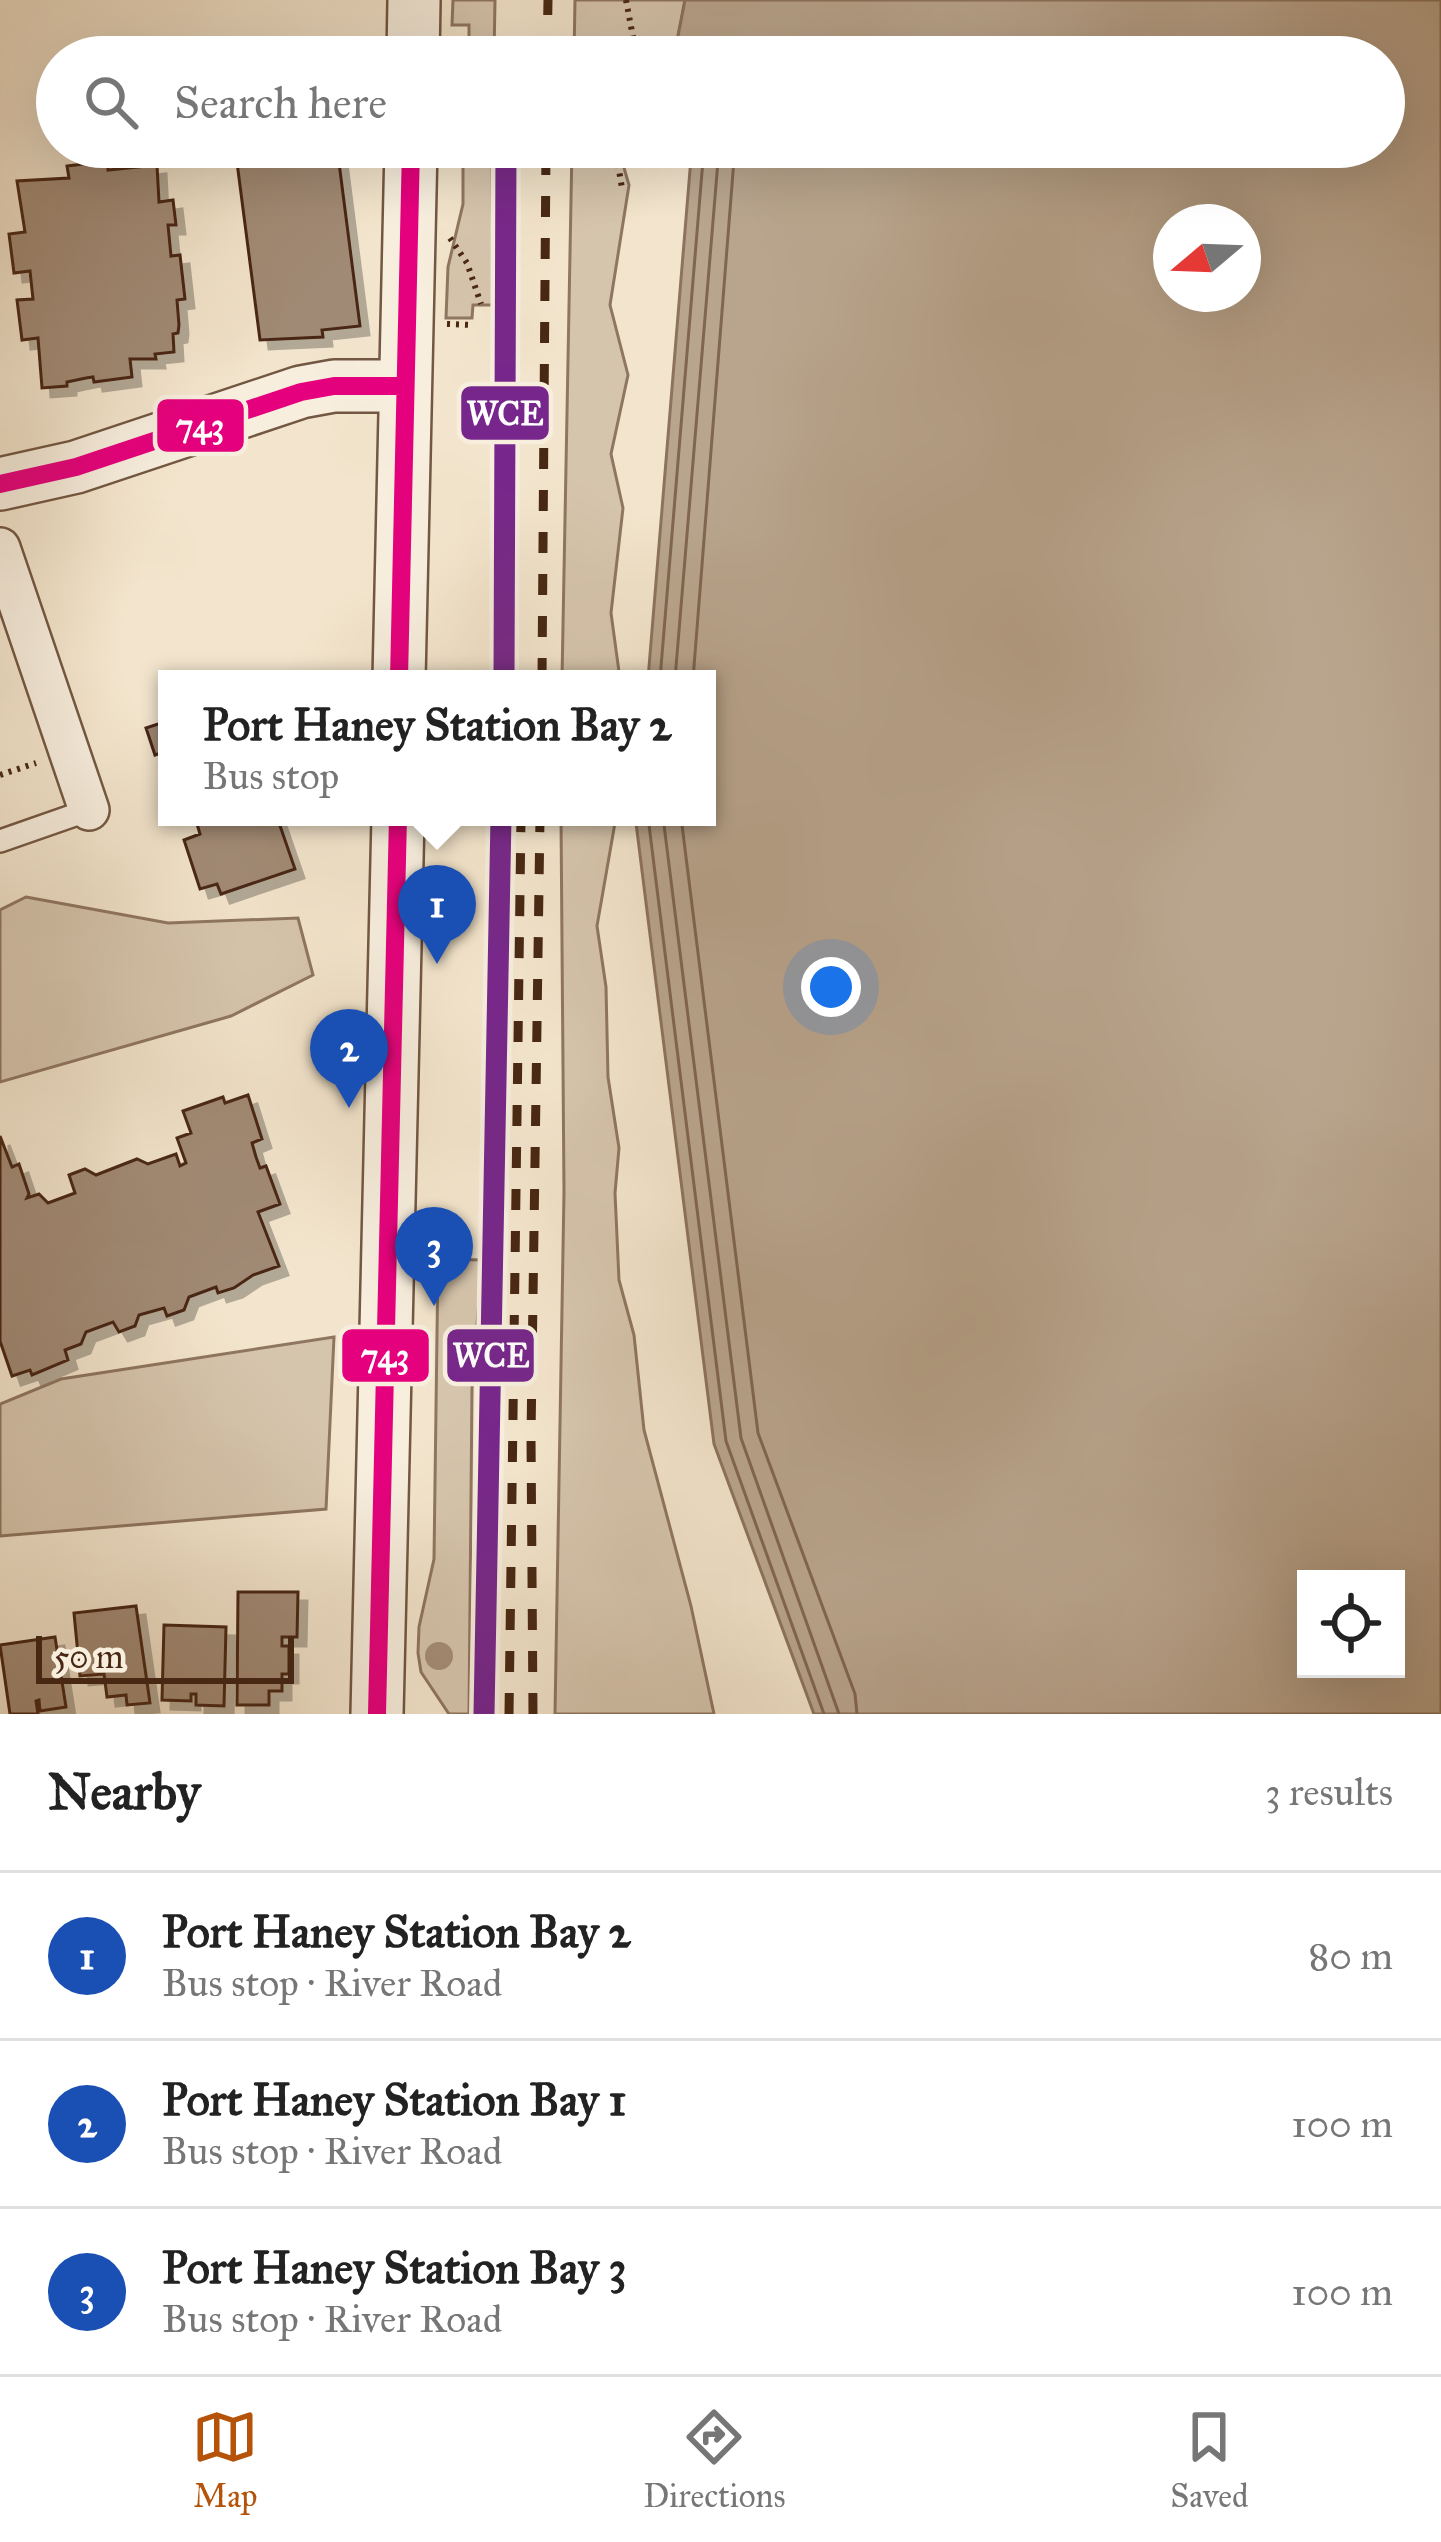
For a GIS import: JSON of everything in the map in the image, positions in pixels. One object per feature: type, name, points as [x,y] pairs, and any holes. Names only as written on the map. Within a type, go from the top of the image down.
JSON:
[{"type":"street","points":[[413,36],[414,0]]},
{"type":"street","points":[[400,670],[410,168]]},
{"type":"street","points":[[0,484],[76,467],[301,392],[334,386],[403,386]]},
{"type":"street","points":[[0,548],[89,810]]},
{"type":"street","points":[[377,1714],[398,826]]},
{"type":"lane","points":[[0,841],[89,810]]},
{"type":"path","points":[[626,0],[633,36]]},
{"type":"path","points":[[619,168],[622,188]]},
{"type":"path","points":[[454,241],[481,304]]},
{"type":"path","points":[[446,324],[473,325]]},
{"type":"path","points":[[0,776],[39,762]]},
{"type":"shaded area","points":[[453,0],[495,0],[494,36],[469,36],[469,25],[452,25]]},
{"type":"shaded area","points":[[575,0],[685,0],[678,36],[574,36]]},
{"type":"shaded area","points":[[463,168],[492,168],[493,305],[473,305],[472,318],[446,318],[448,267],[463,204]]},
{"type":"shaded area","points":[[572,168],[624,168],[629,185],[610,305],[628,375],[611,454],[623,508],[611,613],[619,670],[562,670]]},
{"type":"shaded area","points":[[561,826],[614,826],[597,926],[606,987],[608,1077],[619,1148],[615,1193],[619,1280],[634,1335],[644,1430],[714,1714],[555,1714],[564,1192]]},
{"type":"shaded area","points":[[26,897],[168,923],[298,918],[313,975],[231,1016],[0,1082],[0,910]]},
{"type":"shaded area","points":[[438,1259],[482,1260],[472,1389],[469,1714],[449,1714],[421,1672],[418,1653],[434,1559]]},
{"type":"shaded area","points":[[334,1337],[326,1509],[0,1536],[0,1404],[61,1379]]},
{"type":"water","points":[[685,0],[1441,0],[1441,1714],[814,1714],[714,1444],[636,826],[716,826],[716,670],[649,670],[690,168],[1405,168],[1405,36],[678,36]]},
{"type":"building","points":[[67,168],[157,168],[159,202],[173,200],[176,225],[168,225],[171,256],[180,255],[185,299],[177,300],[174,352],[155,354],[156,359],[130,359],[132,377],[94,382],[93,377],[42,388],[38,338],[22,340],[17,300],[33,299],[30,271],[14,273],[9,234],[25,232],[17,181],[69,178]]},
{"type":"building","points":[[238,168],[340,168],[360,326],[322,330],[323,337],[260,340]]},
{"type":"building","points":[[158,724],[158,754],[155,755],[146,728]]},
{"type":"building","points":[[198,826],[280,826],[295,869],[221,894],[217,884],[200,889],[184,840],[200,834]]},
{"type":"building","points":[[248,1095],[262,1139],[252,1143],[256,1157],[260,1168],[266,1166],[280,1204],[258,1212],[279,1266],[234,1288],[218,1293],[216,1287],[189,1297],[184,1310],[167,1316],[164,1308],[139,1315],[135,1326],[119,1332],[113,1322],[86,1332],[81,1344],[65,1350],[68,1360],[32,1375],[30,1370],[12,1376],[0,1341],[0,1136],[12,1167],[19,1164],[27,1198],[39,1194],[48,1203],[75,1193],[69,1175],[85,1169],[96,1175],[137,1159],[148,1164],[176,1154],[180,1166],[186,1163],[177,1138],[191,1133],[183,1111],[223,1097],[225,1103]]},
{"type":"building","points":[[238,1592],[298,1592],[297,1637],[282,1637],[282,1646],[289,1646],[289,1674],[282,1674],[282,1691],[269,1691],[269,1705],[237,1705]]},
{"type":"building","points":[[136,1606],[150,1703],[127,1705],[126,1695],[107,1697],[104,1674],[80,1676],[74,1613]]},
{"type":"building","points":[[164,1625],[226,1627],[224,1706],[196,1705],[196,1694],[191,1694],[191,1701],[162,1700]]},
{"type":"building","points":[[55,1637],[66,1707],[40,1711],[39,1700],[38,1714],[10,1714],[0,1645]]},
{"type":"railway","points":[[547,36],[548,0]]},
{"type":"railway","points":[[542,670],[546,168]]},
{"type":"railway","points":[[509,1714],[521,826]]},
{"type":"railway","points":[[533,1714],[531,1436],[540,826]]},
{"type":"transit line","name":"743","points":[[399,670],[411,168]]},
{"type":"transit line","name":"WCE","points":[[504,670],[506,168]]},
{"type":"transit line","name":"743","points":[[0,484],[76,467],[301,392],[334,386],[403,386]]},
{"type":"transit line","name":"743","points":[[377,1714],[398,826]]},
{"type":"transit line","name":"WCE","points":[[484,1714],[501,826]]},
{"type":"place","name":"Port Haney Station Bay 2","points":[[437,964]]},
{"type":"place","name":"Port Haney Station Bay 1","points":[[349,1108]]},
{"type":"place","name":"Port Haney Station Bay 3","points":[[434,1306]]}]
